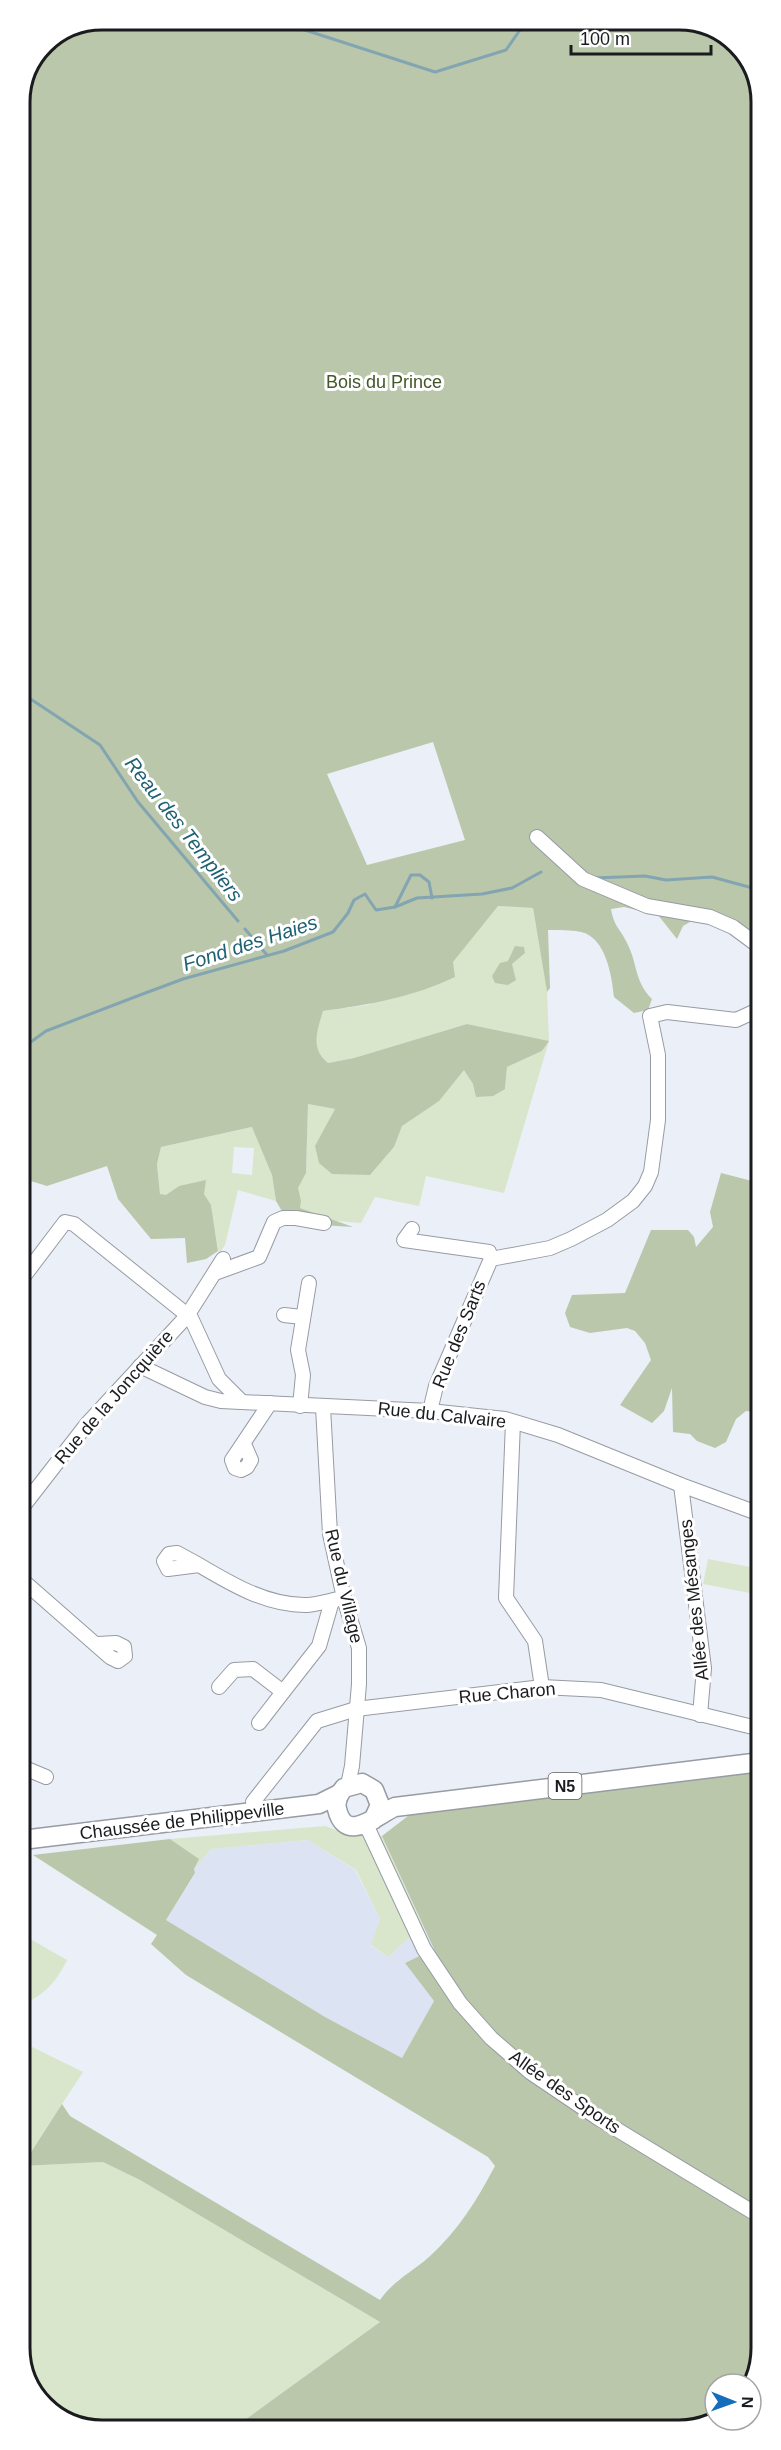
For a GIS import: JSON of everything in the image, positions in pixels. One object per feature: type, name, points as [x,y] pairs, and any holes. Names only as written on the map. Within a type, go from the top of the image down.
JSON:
[{"type":"main road","name":"Chaussée de Philippeville","points":[[30,1839],[319,1804],[357,1789],[394,1795],[751,1754]]},
{"type":"main road","name":"N5","points":[[368,1823],[395,1807],[751,1763]]},
{"type":"main road","points":[[357,1789],[380,1805],[368,1823],[349,1824],[339,1815],[337,1805],[357,1789]]},
{"type":"main road","name":"Chaussée de Philippeville","points":[[30,1849],[339,1815]]},
{"type":"street","points":[[537,837],[583,879],[647,906],[710,917],[733,927],[751,940]]},
{"type":"street","name":"Rue des Sarts","points":[[491,1259],[550,1248],[570,1239],[616,1214],[633,1201],[645,1186],[651,1172],[656,1148],[659,1111],[658,1056],[650,1016],[668,1012],[736,1020],[751,1013]]},
{"type":"street","points":[[215,1273],[259,1257],[274,1221],[296,1218],[324,1223]]},
{"type":"street","points":[[30,1268],[65,1222],[74,1224],[197,1326],[219,1379],[242,1402]]},
{"type":"street","name":"Rue des Sarts","points":[[412,1229],[404,1240],[489,1252],[491,1259],[436,1386],[430,1411]]},
{"type":"street","points":[[186,1316],[223,1259]]},
{"type":"street","points":[[300,1406],[303,1375],[298,1350],[309,1283]]},
{"type":"street","points":[[284,1315],[302,1317]]},
{"type":"street","name":"Rue de la Joncquière","points":[[30,1497],[67,1447],[186,1316]]},
{"type":"street","name":"Rue du Calvaire","points":[[140,1365],[205,1397],[221,1401],[430,1411],[513,1422],[558,1435],[751,1511]]},
{"type":"street","points":[[244,1444],[270,1403]]},
{"type":"street","name":"Rue du Village","points":[[323,1407],[330,1534],[338,1599],[359,1648],[352,1766],[357,1789]]},
{"type":"street","points":[[513,1422],[506,1598],[535,1641],[542,1687]]},
{"type":"street","name":"Allée des Mésanges","points":[[681,1485],[704,1668],[700,1715]]},
{"type":"street","points":[[199,1565],[229,1583],[273,1601],[307,1605],[338,1599]]},
{"type":"street","points":[[30,1587],[98,1644]]},
{"type":"street","points":[[259,1723],[319,1646],[338,1599]]},
{"type":"street","points":[[219,1687],[234,1670],[253,1669],[283,1692]]},
{"type":"street","name":"Rue Charon","points":[[253,1802],[317,1721],[356,1709],[542,1687],[601,1690],[751,1727]]},
{"type":"street","points":[[30,1771],[46,1778]]},
{"type":"street","name":"Allée des Sports","points":[[368,1823],[369,1831],[424,1949],[460,2003],[491,2038],[530,2072],[592,2114],[751,2211]]},
{"type":"shaded area","points":[[308,1840],[355,1870],[380,1919],[371,1946],[388,1957],[423,1926],[434,1949],[405,1963],[434,2001],[402,2058],[325,2017],[166,1920],[195,1874],[194,1869],[211,1849]]},
{"type":"green space","name":"Bois du Prince","points":[[102,30],[684,30],[698,32],[715,40],[730,51],[739,62],[749,83],[751,102],[751,936],[700,916],[683,926],[677,939],[658,915],[624,907],[611,909],[630,951],[642,986],[652,999],[648,1010],[634,1013],[614,997],[612,979],[602,949],[590,935],[581,932],[548,930],[550,988],[547,992],[533,908],[498,906],[453,962],[455,977],[423,990],[390,999],[323,1011],[317,1045],[322,1057],[328,1063],[354,1058],[467,1024],[549,1041],[542,1051],[507,1067],[505,1089],[493,1096],[476,1097],[473,1084],[464,1070],[439,1101],[402,1126],[394,1147],[370,1175],[332,1174],[319,1163],[315,1146],[335,1109],[308,1104],[306,1173],[298,1188],[300,1208],[353,1227],[289,1223],[276,1201],[272,1175],[252,1127],[161,1147],[157,1164],[160,1194],[166,1195],[179,1186],[206,1180],[204,1194],[211,1205],[218,1251],[206,1259],[187,1263],[185,1238],[151,1239],[118,1199],[107,1166],[47,1186],[30,1181],[30,102],[31,88],[42,62],[62,42],[75,35]],"holes":[[[433,742],[465,840],[367,865],[327,774]]]},
{"type":"green space","points":[[497,906],[533,908],[547,992],[549,1041],[504,1193],[426,1176],[419,1206],[375,1197],[361,1223],[336,1221],[299,1208],[298,1188],[306,1173],[308,1104],[335,1109],[316,1146],[370,1175],[394,1147],[401,1126],[438,1101],[464,1069],[473,1084],[505,1089],[507,1067],[542,1051],[548,1042],[467,1024],[354,1058],[328,1063],[319,1051],[316,1038],[323,1011],[368,1005],[453,962]]},
{"type":"green space","points":[[515,946],[524,947],[525,953],[512,964],[516,980],[508,985],[495,983],[492,976],[500,963],[508,961]]},
{"type":"green space","points":[[253,1127],[272,1175],[276,1201],[238,1190],[225,1245],[219,1254],[211,1206],[204,1194],[179,1186],[166,1196],[160,1194],[157,1164],[161,1147]],"holes":[[[234,1147],[254,1148],[252,1175],[232,1173]]]},
{"type":"green space","points":[[721,1173],[751,1181],[751,1412],[746,1411],[736,1419],[726,1442],[715,1448],[697,1441],[690,1434],[673,1432],[672,1388],[664,1411],[652,1423],[620,1405],[651,1360],[645,1343],[635,1331],[627,1328],[590,1333],[570,1327],[565,1313],[572,1295],[625,1293],[651,1230],[688,1230],[694,1237],[696,1247],[713,1227],[710,1212]]},
{"type":"green space","points":[[708,1559],[751,1567],[751,1593],[703,1584]]},
{"type":"green space","points":[[751,1771],[750,2362],[747,2372],[703,2372],[703,2416],[679,2420],[245,2420],[380,2322],[140,2180],[103,2162],[30,2166],[30,2154],[62,2104],[70,2116],[380,2300],[391,2287],[429,2257],[449,2237],[474,2203],[495,2166],[488,2157],[186,1975],[151,1944],[157,1935],[33,1855],[170,1839],[199,1859],[194,1869],[195,1873],[166,1920],[325,2017],[402,2058],[434,2001],[405,1963],[434,1949],[382,1836],[408,1816],[428,1807]]},
{"type":"green space","points":[[325,1826],[341,1832],[382,1836],[423,1926],[388,1957],[371,1945],[380,1919],[356,1870],[308,1840],[211,1849],[194,1869],[198,1859],[170,1839]]},
{"type":"green space","points":[[30,1939],[67,1960],[59,1975],[30,2001]]},
{"type":"green space","points":[[30,2046],[83,2072],[30,2153]]},
{"type":"green space","points":[[103,2162],[140,2180],[380,2322],[245,2420],[97,2420],[75,2415],[62,2408],[48,2395],[32,2367],[30,2348],[30,2166]]},
{"type":"waterway","points":[[305,30],[435,72],[506,50],[520,30]]},
{"type":"waterway","name":"Reau des Templiers","points":[[30,699],[100,745],[138,802],[238,921]]},
{"type":"waterway","name":"Fond des Haies","points":[[30,1043],[46,1031],[183,979],[284,951],[333,932],[348,913],[354,900],[365,894],[376,910],[395,907],[417,898],[482,894],[512,888],[541,872]]},
{"type":"waterway","points":[[395,907],[411,875],[420,875],[429,882],[432,898]]},
{"type":"waterway","name":"Fond des Haies","points":[[594,878],[645,876],[666,880],[712,877],[751,888]]},
{"type":"waterway","name":"Reau des Templiers","points":[[245,929],[267,955]]}]
